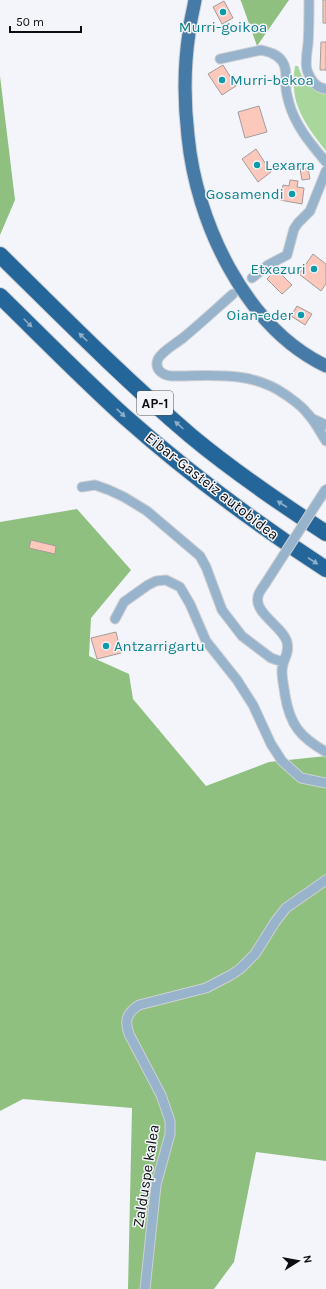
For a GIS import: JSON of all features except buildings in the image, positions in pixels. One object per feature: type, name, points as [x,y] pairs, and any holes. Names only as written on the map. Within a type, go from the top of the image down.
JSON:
[{"type":"highway","name":"Eibar-Gasteiz autobidea","points":[[0,255],[108,360],[192,437],[272,497],[326,533]]},
{"type":"highway","name":"Eibar-Gasteiz autobidea","points":[[0,296],[123,415],[166,451],[281,540],[326,569]]},
{"type":"main road","points":[[195,0],[189,32],[186,69],[186,103],[188,136],[193,172],[205,213],[221,252],[236,281],[257,310],[286,339],[303,352],[326,366]]},
{"type":"street","points":[[309,0],[306,68],[315,84],[326,89]]},
{"type":"street","points":[[220,59],[261,50],[278,57],[283,62],[286,71],[286,89],[289,103],[298,125],[305,137],[326,162]]},
{"type":"street","points":[[252,278],[268,265],[287,255],[294,229],[310,211],[326,171]]},
{"type":"street","points":[[233,294],[163,354],[157,365],[159,371],[164,375],[169,376],[221,375],[264,382],[298,402],[311,418],[326,441]]},
{"type":"street","points":[[311,418],[326,425]]},
{"type":"street","points":[[82,486],[95,485],[124,497],[147,511],[200,556],[206,567],[222,610],[242,636],[271,658],[283,662]]},
{"type":"street","points":[[326,489],[258,597],[259,606],[270,622],[281,631],[286,640],[288,652],[283,662],[282,670],[288,712],[293,724],[305,739],[326,752]]},
{"type":"street","points":[[115,619],[124,602],[156,581],[166,580],[180,587],[190,604],[206,641],[232,673],[254,705],[271,744],[282,761],[301,778],[326,783]]},
{"type":"street","name":"Zalduspe kalea","points":[[145,1289],[156,1185],[169,1139],[170,1121],[161,1095],[129,1034],[126,1026],[128,1014],[132,1009],[139,1005],[206,988],[230,976],[255,954],[275,922],[286,908],[326,880]]},
{"type":"green space","points":[[240,0],[289,0],[257,46],[241,1]]},
{"type":"green space","points":[[295,66],[298,66],[302,76],[311,87],[320,92],[326,93],[326,151],[305,122],[297,105],[294,85]]},
{"type":"green space","points":[[0,76],[15,200],[0,235]]},
{"type":"green space","points":[[77,509],[131,570],[91,618],[89,656],[129,674],[133,699],[206,786],[269,762],[326,756],[326,1161],[256,1152],[234,1262],[214,1289],[128,1289],[132,1108],[23,1099],[0,1111],[0,522]]},
{"type":"place","name":"Murri-goikoa","points":[[223,12]]},
{"type":"place","name":"Murri-bekoa","points":[[222,80]]},
{"type":"place","name":"Lexarra","points":[[257,165]]},
{"type":"place","name":"Gosamendi","points":[[292,194]]},
{"type":"place","name":"Etxezuri","points":[[314,269]]},
{"type":"place","name":"Oian-eder","points":[[301,315]]},
{"type":"place","name":"Antzarrigartu","points":[[106,646]]}]
